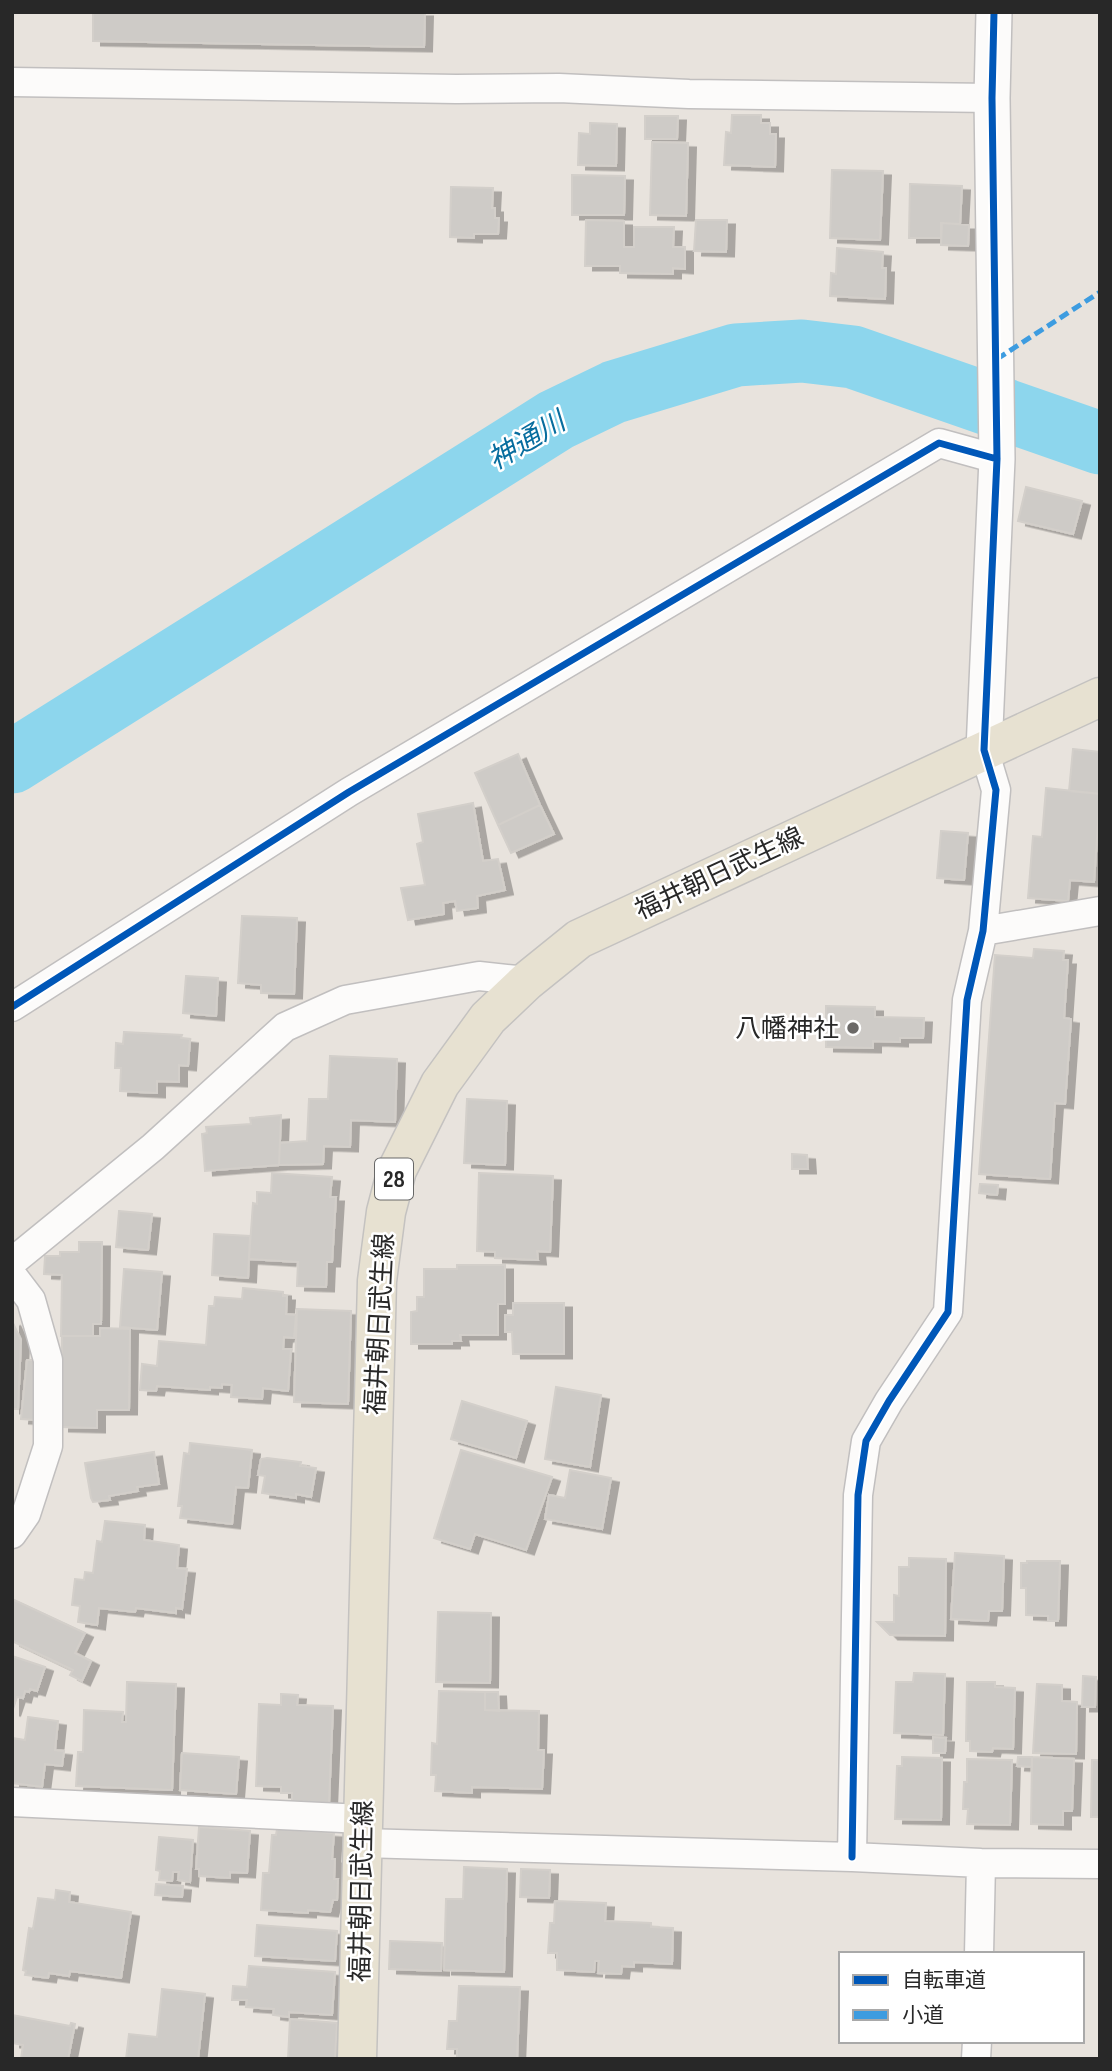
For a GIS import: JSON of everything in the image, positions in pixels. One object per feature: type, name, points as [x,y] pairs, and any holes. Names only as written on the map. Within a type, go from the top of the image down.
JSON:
[{"type":"main road","name":"福井朝日武生線","points":[[357,2059],[377,1281],[386,1212],[397,1170],[440,1084],[488,1018],[527,981],[579,939],[1100,696]]},
{"type":"street","points":[[852,1857],[858,1495],[866,1441],[948,1312],[967,1000],[983,931],[996,790],[984,750],[997,459],[992,98],[994,12]]},
{"type":"street","points":[[12,82],[456,89],[559,88],[689,94],[992,98]]},
{"type":"street","points":[[12,1007],[349,792],[939,443],[997,459]]},
{"type":"street","points":[[983,931],[1100,911]]},
{"type":"street","points":[[12,1262],[153,1147],[285,1027],[345,1000],[478,976],[527,981]]},
{"type":"street","points":[[12,1275],[31,1300],[48,1360],[48,1446],[26,1514],[12,1534]]},
{"type":"street","points":[[12,1802],[362,1831],[981,1863],[1100,1864]]},
{"type":"street","points":[[979,1952],[981,1863]]},
{"type":"building","points":[[93,12],[425,12],[424,47],[93,41]]},
{"type":"building","points":[[732,115],[761,115],[761,123],[770,123],[770,134],[776,134],[775,167],[724,165],[726,132],[731,133]]},
{"type":"building","points":[[645,116],[678,116],[677,139],[645,139]]},
{"type":"building","points":[[590,123],[617,124],[616,166],[578,165],[579,133],[590,134]]},
{"type":"building","points":[[652,142],[688,143],[686,216],[650,215]]},
{"type":"building","points":[[832,170],[883,171],[880,240],[830,238]]},
{"type":"building","points":[[572,175],[625,176],[624,215],[572,215]]},
{"type":"building","points":[[910,184],[962,186],[960,224],[941,223],[941,238],[909,238]]},
{"type":"building","points":[[451,187],[493,188],[492,208],[495,208],[495,218],[499,218],[498,234],[474,234],[474,238],[450,237]]},
{"type":"building","points":[[586,220],[624,221],[624,247],[634,247],[634,227],[674,227],[673,247],[685,247],[685,269],[673,268],[673,274],[620,273],[620,266],[585,266]]},
{"type":"building","points":[[696,220],[727,220],[726,252],[694,251]]},
{"type":"building","points":[[942,223],[969,225],[968,246],[941,245]]},
{"type":"building","points":[[837,248],[883,252],[882,268],[886,268],[885,299],[830,296],[831,273],[836,274]]},
{"type":"building","points":[[1026,487],[1082,501],[1073,534],[1018,521]]},
{"type":"building","points":[[1073,749],[1100,752],[1100,794],[1069,791]]},
{"type":"building","points":[[518,754],[540,805],[498,825],[475,773]]},
{"type":"building","points":[[1046,788],[1100,794],[1094,882],[1070,880],[1068,901],[1028,898],[1033,836],[1042,837]]},
{"type":"building","points":[[473,803],[483,861],[498,859],[505,890],[477,896],[478,908],[457,911],[455,901],[443,903],[444,914],[408,920],[401,888],[425,885],[417,844],[423,842],[418,814]]},
{"type":"building","points":[[540,805],[554,834],[511,853],[498,825]]},
{"type":"building","points":[[941,831],[968,833],[964,880],[937,878]]},
{"type":"building","points":[[242,916],[297,918],[294,994],[261,993],[261,985],[238,983]]},
{"type":"building","points":[[1034,949],[1064,951],[1063,960],[1068,960],[1064,1018],[1071,1019],[1065,1104],[1055,1103],[1050,1179],[979,1174],[995,955],[1033,958]]},
{"type":"building","points":[[186,976],[218,978],[216,1016],[183,1013]]},
{"type":"building","points":[[826,1006],[875,1007],[875,1017],[924,1018],[923,1038],[900,1038],[900,1042],[873,1041],[873,1048],[826,1047]]},
{"type":"building","points":[[124,1032],[182,1035],[181,1038],[190,1039],[188,1066],[179,1065],[179,1082],[157,1081],[157,1093],[120,1091],[121,1068],[115,1068],[116,1043],[123,1044]]},
{"type":"building","points":[[330,1056],[397,1059],[395,1122],[351,1120],[350,1147],[324,1146],[323,1164],[279,1165],[280,1143],[307,1141],[309,1099],[328,1099]]},
{"type":"building","points":[[467,1099],[507,1101],[505,1165],[464,1163]]},
{"type":"building","points":[[281,1115],[279,1165],[205,1171],[202,1134],[207,1133],[206,1127],[251,1124],[250,1118]]},
{"type":"building","points":[[792,1154],[807,1155],[808,1169],[792,1169]]},
{"type":"building","points":[[272,1173],[332,1177],[330,1197],[336,1197],[332,1262],[327,1262],[326,1287],[297,1286],[298,1262],[249,1259],[253,1203],[257,1204],[257,1192],[271,1193]]},
{"type":"building","points":[[479,1173],[553,1176],[550,1252],[537,1251],[538,1260],[495,1258],[495,1252],[477,1251]]},
{"type":"building","points":[[980,1184],[998,1185],[997,1195],[979,1193]]},
{"type":"building","points":[[119,1211],[152,1214],[148,1250],[116,1247]]},
{"type":"building","points":[[214,1234],[250,1236],[248,1278],[212,1275]]},
{"type":"building","points":[[79,1242],[102,1242],[101,1324],[93,1324],[93,1336],[61,1336],[62,1275],[44,1274],[45,1256],[60,1256],[60,1252],[79,1252]]},
{"type":"building","points":[[457,1265],[505,1265],[505,1304],[498,1304],[498,1335],[460,1335],[461,1341],[452,1341],[452,1344],[411,1344],[411,1312],[417,1311],[417,1297],[424,1297],[424,1269],[457,1269]]},
{"type":"building","points":[[124,1269],[162,1272],[157,1330],[120,1327]]},
{"type":"building","points":[[243,1288],[283,1292],[283,1296],[287,1296],[286,1314],[296,1315],[294,1338],[284,1337],[283,1349],[291,1349],[288,1391],[263,1388],[262,1399],[231,1397],[232,1385],[222,1384],[222,1388],[210,1387],[210,1390],[157,1386],[156,1391],[140,1390],[142,1364],[157,1366],[159,1341],[206,1345],[209,1306],[214,1306],[215,1297],[242,1299]]},
{"type":"building","points":[[513,1303],[564,1303],[564,1354],[513,1354],[512,1332],[505,1332],[505,1315],[513,1315]]},
{"type":"building","points":[[297,1309],[351,1311],[348,1404],[294,1402]]},
{"type":"building","points":[[12,1321],[21,1340],[18,1409],[12,1409]]},
{"type":"building","points":[[100,1328],[130,1329],[129,1410],[97,1410],[97,1428],[61,1427],[62,1336],[100,1336]]},
{"type":"building","points":[[27,1360],[39,1360],[36,1420],[21,1419]]},
{"type":"building","points":[[556,1387],[601,1395],[590,1467],[545,1459]]},
{"type":"building","points":[[462,1401],[527,1421],[516,1458],[451,1439]]},
{"type":"building","points":[[190,1443],[252,1450],[248,1488],[236,1487],[232,1524],[180,1518],[182,1506],[178,1506],[184,1453],[189,1454]]},
{"type":"building","points":[[461,1450],[552,1477],[526,1550],[475,1534],[470,1549],[434,1538]]},
{"type":"building","points":[[154,1452],[159,1484],[137,1487],[138,1491],[93,1502],[85,1463]]},
{"type":"building","points":[[261,1459],[301,1462],[300,1466],[316,1468],[311,1497],[296,1494],[296,1498],[262,1493],[265,1476],[258,1475]]},
{"type":"building","points":[[570,1470],[611,1478],[602,1529],[545,1519],[549,1495],[565,1498]]},
{"type":"building","points":[[105,1521],[145,1525],[144,1540],[179,1545],[177,1568],[187,1569],[182,1609],[176,1608],[176,1613],[136,1608],[135,1612],[99,1608],[97,1625],[78,1622],[80,1606],[72,1605],[75,1579],[84,1580],[85,1572],[93,1573],[97,1541],[102,1542]]},
{"type":"building","points":[[955,1553],[1004,1556],[1002,1611],[989,1611],[988,1621],[951,1619]]},
{"type":"building","points":[[909,1558],[946,1559],[945,1636],[890,1635],[877,1622],[894,1622],[894,1595],[899,1596],[899,1567],[909,1567]]},
{"type":"building","points":[[1060,1561],[1058,1621],[1048,1621],[1048,1616],[1026,1615],[1026,1588],[1021,1588],[1021,1563]]},
{"type":"building","points":[[12,1599],[85,1633],[75,1653],[91,1661],[82,1681],[70,1675],[73,1670],[12,1641]]},
{"type":"building","points":[[438,1612],[491,1613],[490,1683],[436,1682]]},
{"type":"building","points":[[12,1656],[45,1667],[37,1691],[30,1689],[29,1692],[25,1691],[23,1698],[17,1697],[12,1712]]},
{"type":"building","points":[[914,1673],[945,1674],[943,1735],[894,1733],[896,1682],[913,1682]]},
{"type":"building","points":[[1083,1676],[1096,1677],[1095,1707],[1082,1707]]},
{"type":"building","points":[[127,1682],[176,1684],[172,1790],[76,1786],[78,1752],[83,1752],[84,1710],[123,1712],[122,1722],[126,1722]]},
{"type":"building","points":[[967,1682],[995,1682],[995,1687],[1015,1688],[1013,1749],[970,1751],[970,1741],[966,1741]]},
{"type":"building","points":[[1037,1684],[1062,1685],[1062,1701],[1077,1702],[1076,1754],[1033,1753]]},
{"type":"building","points":[[439,1691],[485,1692],[485,1710],[539,1711],[538,1750],[544,1750],[542,1789],[472,1787],[472,1793],[435,1791],[436,1775],[431,1775],[432,1743],[437,1744]]},
{"type":"building","points":[[485,1692],[498,1692],[499,1711],[485,1710]]},
{"type":"building","points":[[281,1694],[298,1695],[297,1705],[333,1706],[329,1803],[292,1801],[292,1793],[281,1793],[281,1787],[256,1786],[259,1704],[281,1705]]},
{"type":"building","points":[[28,1717],[58,1721],[55,1750],[64,1751],[62,1766],[45,1764],[42,1787],[12,1783],[12,1738],[25,1740]]},
{"type":"building","points":[[933,1737],[946,1738],[945,1753],[933,1753]]},
{"type":"building","points":[[182,1753],[239,1757],[236,1794],[180,1790]]},
{"type":"building","points":[[902,1757],[942,1758],[941,1820],[895,1819],[897,1766],[902,1766]]},
{"type":"building","points":[[1018,1757],[1032,1757],[1032,1767],[1017,1766]]},
{"type":"building","points":[[1032,1757],[1074,1759],[1072,1811],[1063,1811],[1063,1825],[1031,1824]]},
{"type":"building","points":[[967,1759],[1012,1760],[1010,1825],[967,1824],[968,1809],[963,1809]]},
{"type":"building","points":[[1092,1760],[1100,1760],[1100,1817],[1091,1817]]},
{"type":"building","points":[[199,1827],[250,1831],[247,1873],[230,1872],[230,1878],[199,1876],[199,1869],[196,1869]]},
{"type":"building","points":[[277,1829],[334,1833],[332,1859],[335,1859],[334,1879],[338,1879],[337,1900],[333,1900],[330,1912],[261,1910],[263,1873],[269,1873],[272,1835],[276,1835]]},
{"type":"building","points":[[159,1837],[193,1840],[190,1882],[178,1880],[179,1872],[173,1872],[172,1881],[159,1880],[160,1871],[156,1870]]},
{"type":"building","points":[[464,1867],[507,1869],[504,1972],[444,1970],[446,1899],[463,1899]]},
{"type":"building","points":[[521,1869],[550,1870],[549,1898],[520,1897]]},
{"type":"building","points":[[156,1884],[183,1886],[182,1897],[155,1895]]},
{"type":"building","points":[[56,1890],[70,1892],[69,1902],[131,1912],[121,1978],[70,1971],[69,1976],[49,1973],[48,1978],[25,1975],[26,1971],[23,1970],[29,1928],[33,1929],[38,1898],[55,1900]]},
{"type":"building","points":[[555,1901],[606,1903],[605,1921],[651,1923],[651,1927],[673,1928],[672,1964],[634,1962],[634,1967],[622,1966],[621,1974],[598,1973],[599,1961],[595,1961],[594,1972],[557,1970],[557,1953],[548,1953]]},
{"type":"building","points":[[257,1925],[337,1931],[335,1961],[255,1956]]},
{"type":"building","points":[[390,1941],[442,1943],[441,1971],[389,1969]]},
{"type":"building","points":[[249,1966],[335,1972],[332,2015],[289,2012],[289,2017],[273,2015],[274,2009],[246,2007],[247,2000],[232,2000],[233,1986],[247,1987]]},
{"type":"building","points":[[459,1986],[520,1987],[517,2059],[457,2059],[457,2049],[447,2049],[449,2021],[457,2021]]},
{"type":"building","points":[[162,1989],[205,1994],[198,2059],[126,2059],[129,2034],[157,2037]]},
{"type":"building","points":[[12,2015],[70,2026],[71,2023],[75,2024],[68,2059],[21,2059],[23,2045],[12,2043]]},
{"type":"building","points":[[290,2019],[337,2023],[335,2059],[288,2059]]},
{"type":"waterway","name":"神通川","points":[[12,762],[556,420],[614,392],[736,355],[802,351],[853,357],[1100,443]]},
{"type":"marked path","points":[[997,359],[1100,292]]},
{"type":"cycle path","points":[[852,1857],[858,1495],[866,1441],[948,1312],[967,1000],[983,931],[996,790],[984,750],[997,459],[992,98],[994,12]]},
{"type":"cycle path","points":[[12,1007],[349,792],[939,443],[997,459]]},
{"type":"place","name":"八幡神社","points":[[853,1028]]}]
